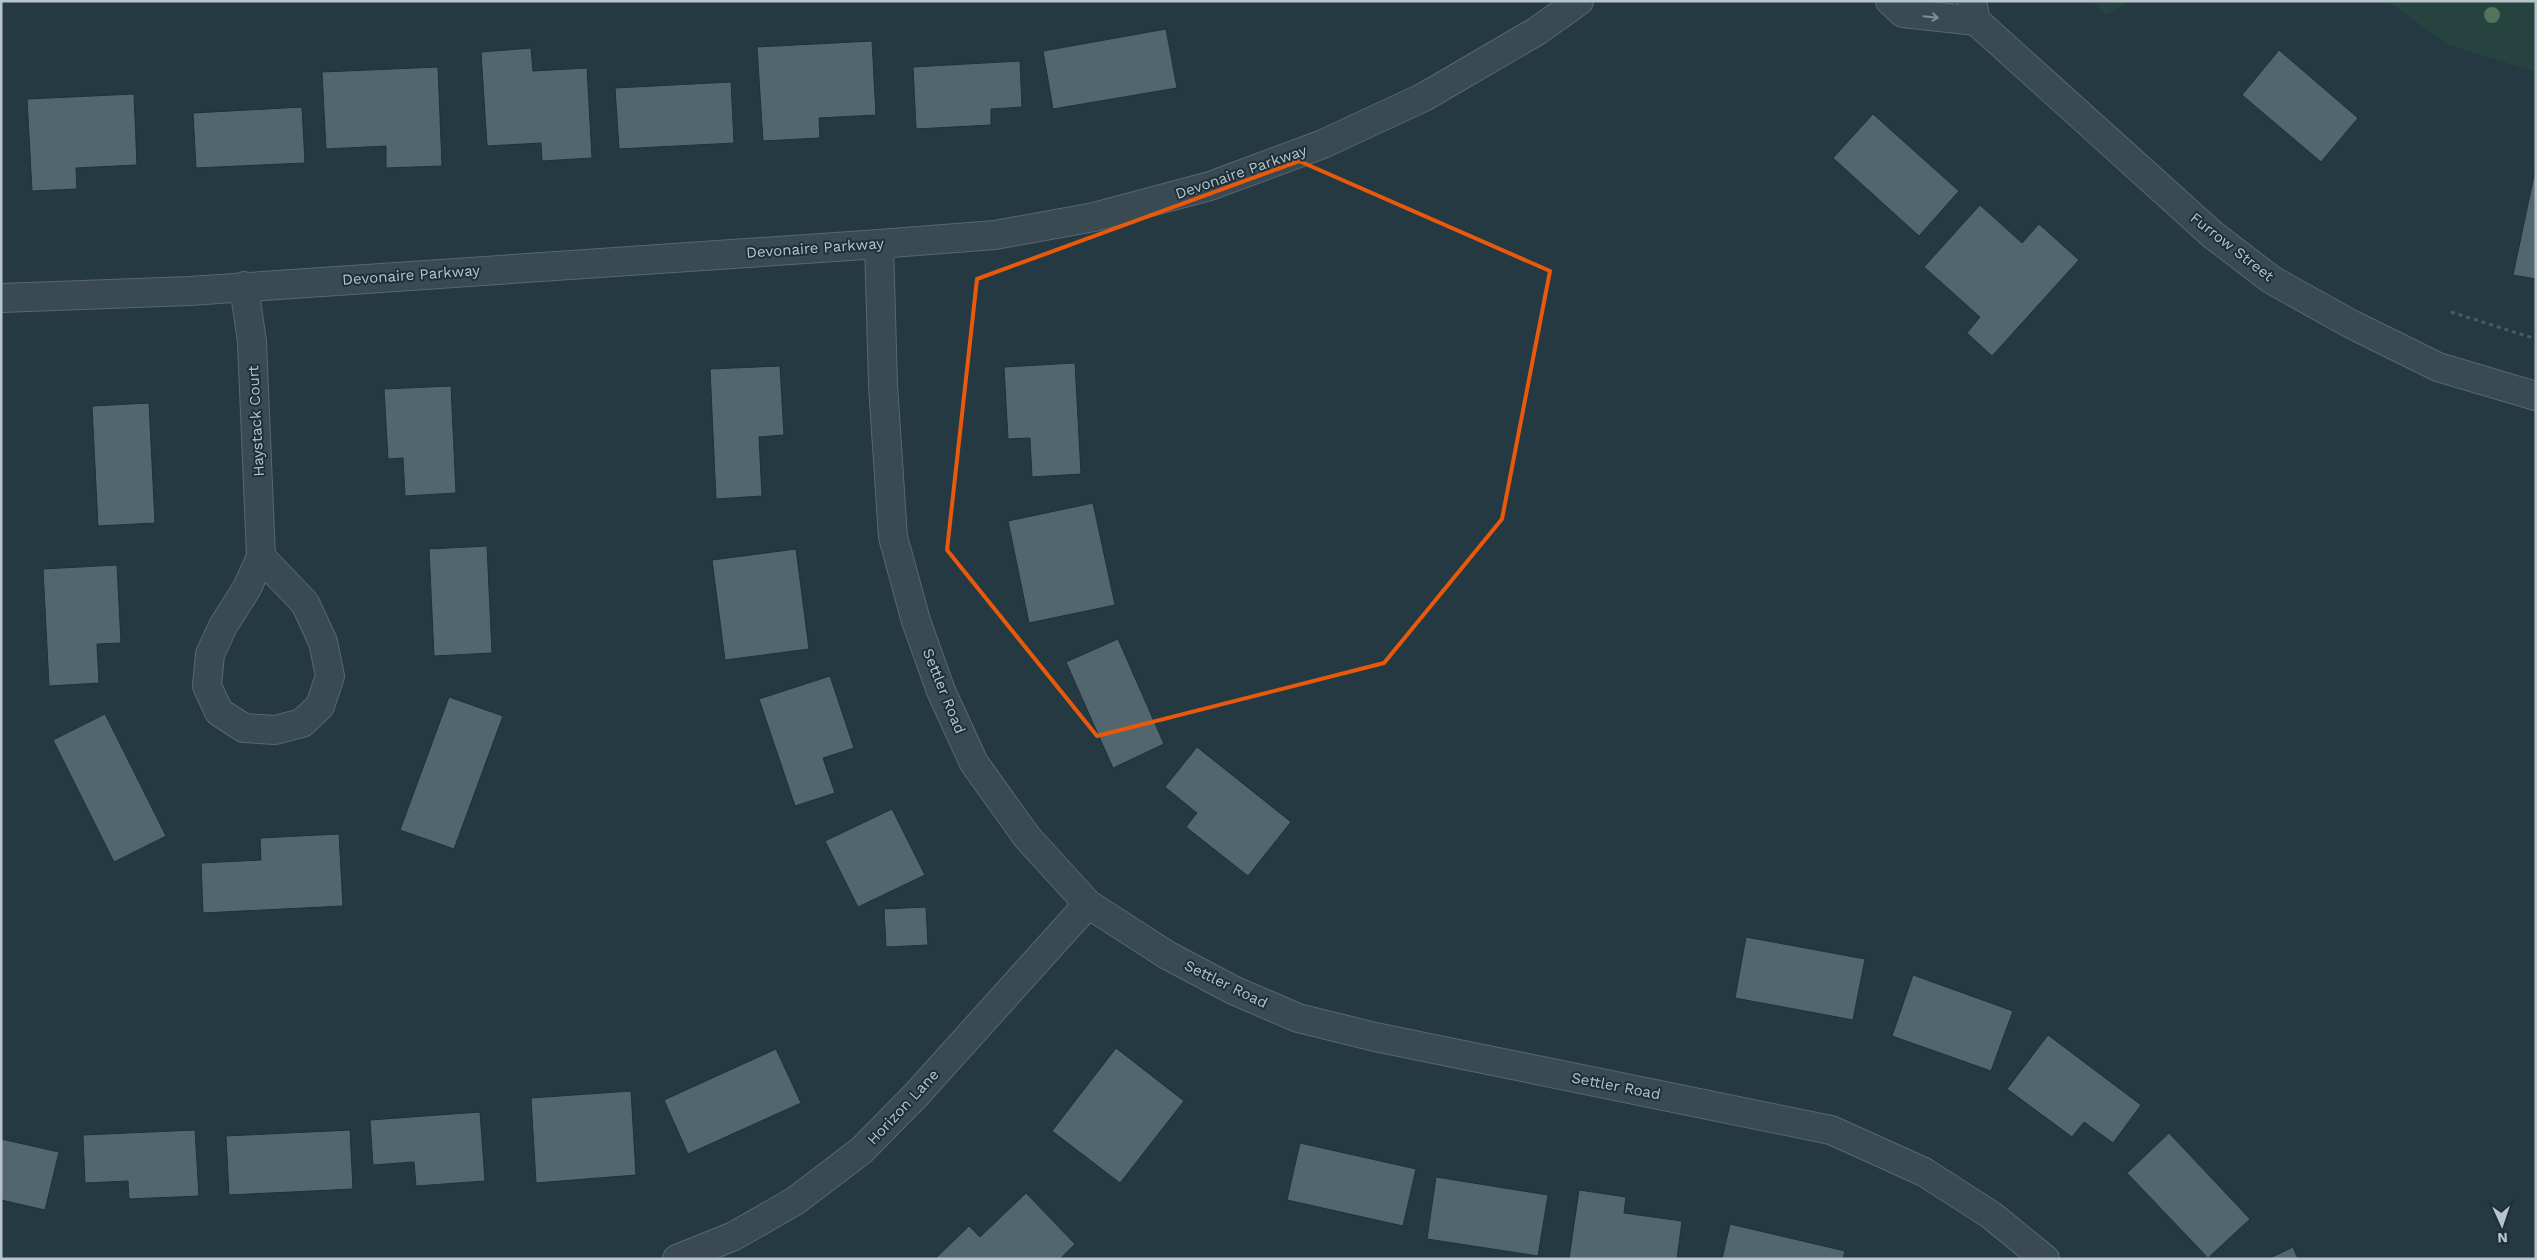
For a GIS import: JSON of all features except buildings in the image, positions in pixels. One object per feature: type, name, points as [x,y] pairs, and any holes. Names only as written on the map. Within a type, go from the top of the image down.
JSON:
[{"type":"street","name":"Devonaire Parkway","points":[[1,298],[190,291],[878,244],[995,235],[1094,217],[1210,186],[1323,144],[1424,97],[1537,31],[1579,1]]},
{"type":"street","name":"Furrow Street","points":[[1890,1],[1903,14],[1974,11],[2214,235],[2272,280],[2351,324],[2438,367],[2536,396]]},
{"type":"street","name":"Settler Road","points":[[878,244],[883,385],[893,537],[916,621],[942,691],[974,763],[1027,837],[1088,904],[1167,955],[1233,990],[1298,1018],[1376,1037],[1831,1130],[1924,1172],[1990,1214],[2045,1259]]},
{"type":"street","name":"Haystack Court","points":[[244,286],[252,342],[261,557],[246,588],[223,626],[210,654],[207,686],[219,712],[244,728],[275,730],[302,722],[320,706],[330,676],[323,642],[305,603],[261,557]]},
{"type":"street","name":"Horizon Lane","points":[[678,1259],[734,1236],[795,1201],[862,1150],[916,1094],[1088,904]]},
{"type":"path","points":[[2451,312],[2536,339]]},
{"type":"highlighted area","points":[[1299,161],[1550,271],[1502,519],[1384,663],[1097,736],[947,550],[977,279]]},
{"type":"green space","points":[[2092,1],[2130,1],[2106,15]]},
{"type":"green space","points":[[2387,1],[2536,1],[2536,72],[2449,45]]}]
